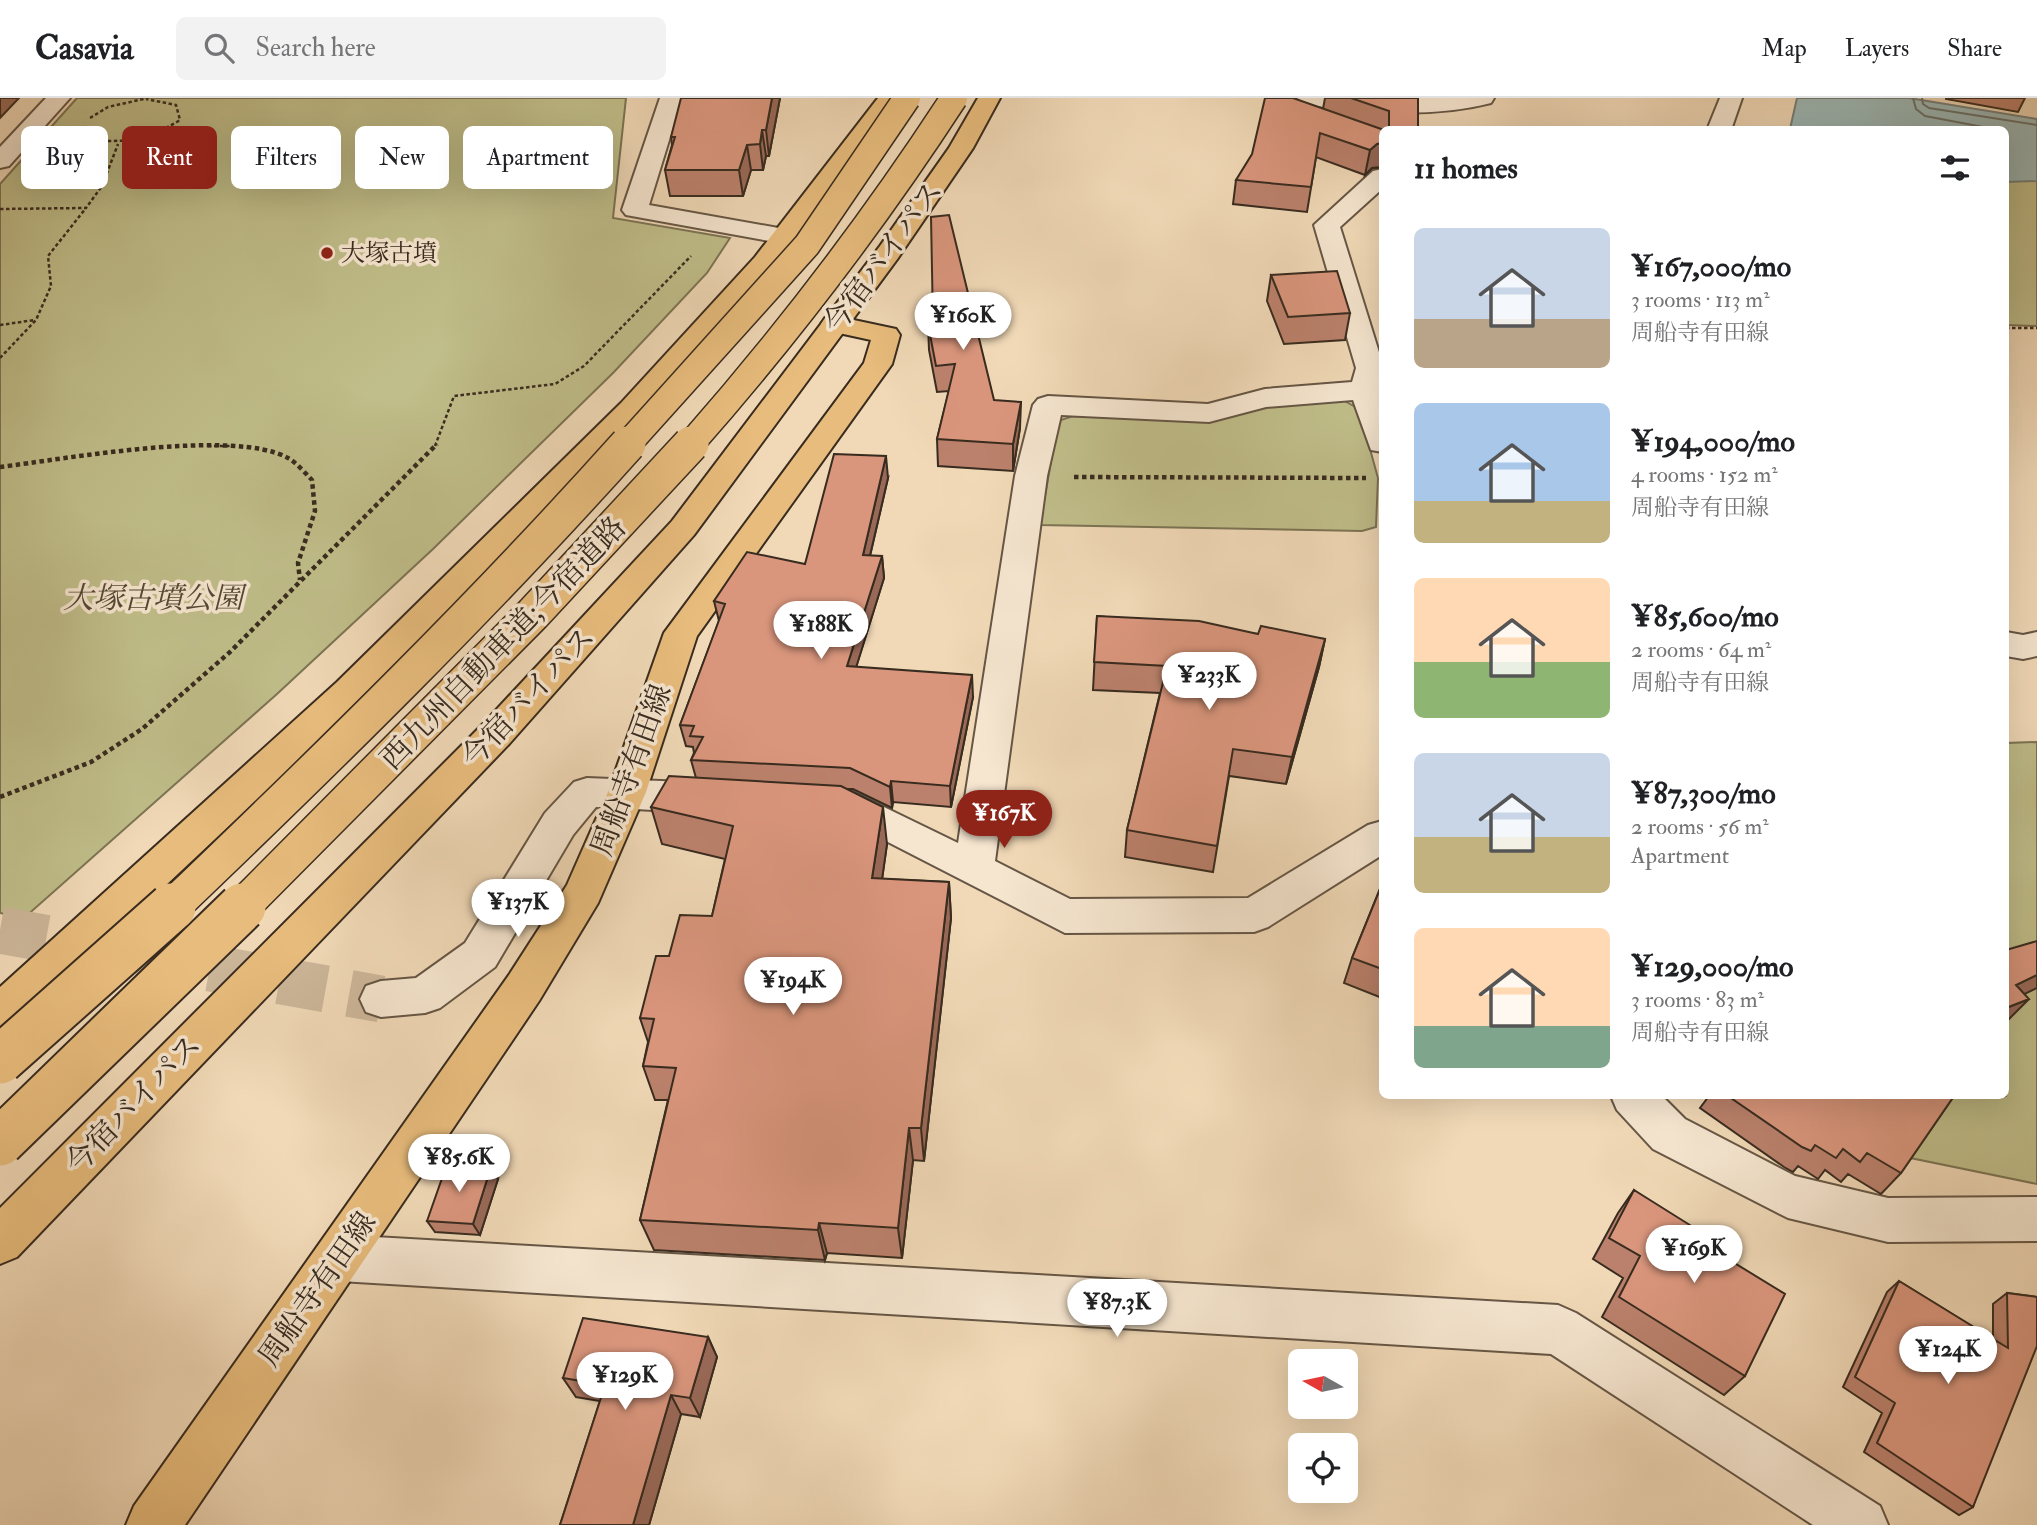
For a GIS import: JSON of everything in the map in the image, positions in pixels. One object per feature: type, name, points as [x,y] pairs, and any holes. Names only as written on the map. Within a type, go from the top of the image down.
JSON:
[{"type":"main road","points":[[0,1014],[350,691],[631,409],[764,263],[890,98]]},
{"type":"main road","name":"西九州自動車道;今宿道路","points":[[0,1060],[164,915],[262,822],[379,709],[543,539],[807,245],[908,98]]},
{"type":"main road","name":"西九州自動車道;今宿道路","points":[[0,1142],[224,927],[590,556],[726,404],[848,253],[954,98]]},
{"type":"main road","name":"今宿バイパス","points":[[0,1241],[487,744],[683,528],[889,252],[961,148],[989,98]]},
{"type":"main road","name":"周船寺有田線","points":[[153,1525],[524,988],[584,892],[627,792],[681,633],[878,364],[886,335],[835,324]]},
{"type":"street","points":[[0,161],[59,98]]},
{"type":"street","points":[[671,98],[635,210],[786,236]]},
{"type":"street","points":[[1296,98],[1299,115],[1323,124]]},
{"type":"street","points":[[1308,98],[1371,107],[1452,103],[1483,98]]},
{"type":"street","points":[[1720,126],[1731,98]]},
{"type":"street","points":[[1379,179],[1327,225],[1370,368],[1379,423]]},
{"type":"street","points":[[974,868],[1031,476],[1048,405],[1209,413],[1265,398],[1374,389]]},
{"type":"street","points":[[2009,645],[2023,647],[2037,644]]},
{"type":"street","points":[[381,999],[425,995],[480,955],[559,824],[587,792],[746,800]]},
{"type":"street","points":[[800,804],[853,807],[1065,916],[1254,915],[1379,838]]},
{"type":"street","points":[[1636,1099],[1669,1134],[1788,1196],[1888,1220],[2037,1219]]},
{"type":"street","points":[[340,1258],[1558,1330],[1861,1525]]},
{"type":"path","points":[[147,99],[176,105],[180,120],[156,136],[118,144],[85,139],[82,123],[108,107],[147,99]]},
{"type":"path","points":[[108,170],[118,144]]},
{"type":"path","points":[[0,358],[36,320],[51,286],[48,256],[100,189]]},
{"type":"path","points":[[0,209],[86,208]]},
{"type":"path","points":[[0,797],[91,762],[142,729],[230,652],[439,442],[454,396],[555,384],[584,366],[692,254],[764,263]]},
{"type":"path","points":[[0,325],[36,320]]},
{"type":"path","points":[[2009,328],[2037,328]]},
{"type":"path","points":[[0,467],[193,446],[246,445],[288,457],[312,480],[314,511],[298,563],[300,581]]},
{"type":"path","points":[[1031,476],[1378,478]]},
{"type":"green space","name":"大塚古墳公園","points":[[77,98],[626,98],[613,218],[730,238],[707,273],[613,373],[433,549],[277,694],[24,918],[0,913],[0,184],[21,161],[21,189],[108,189],[108,126],[52,126]]},
{"type":"green space","points":[[2037,163],[2037,326],[2009,325],[2009,177]]},
{"type":"green space","points":[[1341,399],[1359,409],[1378,478],[1376,527],[1362,531],[1040,525],[1058,421],[1073,416],[1198,421],[1251,408]]},
{"type":"green space","points":[[2037,742],[2037,1184],[1852,1146],[1805,1099],[2009,1099],[2009,743]]},
{"type":"water","points":[[1797,98],[1909,98],[2037,119],[2037,181],[2009,182],[2009,126],[1791,126]]},
{"type":"building","points":[[681,98],[772,98],[766,130],[762,130],[760,144],[747,145],[739,170],[665,170],[675,137],[671,137]]},
{"type":"building","points":[[1265,98],[1293,98],[1379,128],[1379,144],[1370,150],[1320,133],[1311,187],[1236,180],[1252,154]]},
{"type":"building","points":[[1351,98],[1418,98],[1418,126],[1389,126],[1389,111]]},
{"type":"building","points":[[949,215],[994,400],[1021,402],[1013,444],[937,439],[955,364],[936,366],[928,324],[933,323],[931,217]]},
{"type":"building","points":[[1337,271],[1350,313],[1288,317],[1271,275]]},
{"type":"building","points":[[834,454],[886,456],[863,555],[882,556],[847,666],[972,675],[950,786],[891,781],[890,787],[850,768],[691,760],[703,737],[690,736],[694,726],[680,725],[725,604],[714,601],[747,552],[805,564]]},
{"type":"building","points":[[1097,616],[1199,621],[1258,634],[1261,626],[1325,639],[1292,757],[1233,749],[1217,846],[1127,830],[1167,666],[1094,662]]},
{"type":"building","points":[[669,776],[841,786],[883,807],[872,878],[949,882],[921,1128],[909,1128],[898,1228],[819,1223],[818,1230],[640,1220],[676,1068],[643,1066],[654,1019],[640,1018],[656,956],[669,956],[680,915],[712,916],[733,826],[651,807]]},
{"type":"building","points":[[1379,891],[1379,968],[1352,958]]},
{"type":"building","points":[[2037,941],[2037,975],[2016,985],[2029,999],[2009,1007],[2009,949]]},
{"type":"building","points":[[1732,1099],[1952,1099],[1901,1173],[1867,1153],[1860,1162],[1843,1149],[1836,1158],[1815,1145],[1811,1151]]},
{"type":"building","points":[[447,1164],[491,1167],[473,1224],[427,1221]]},
{"type":"building","points":[[1634,1190],[1701,1232],[1697,1240],[1785,1294],[1745,1376],[1619,1297],[1640,1256],[1609,1238]]},
{"type":"building","points":[[1899,1281],[2008,1348],[2007,1293],[2037,1297],[2037,1346],[1973,1507],[1877,1443],[1895,1403],[1855,1377]]},
{"type":"building","points":[[583,1318],[708,1337],[690,1398],[671,1395],[633,1525],[560,1525],[605,1385],[563,1378]]},
{"type":"tunnel","points":[[0,930],[381,999]]},
{"type":"place","name":"大塚古墳","points":[[327,253]]}]
